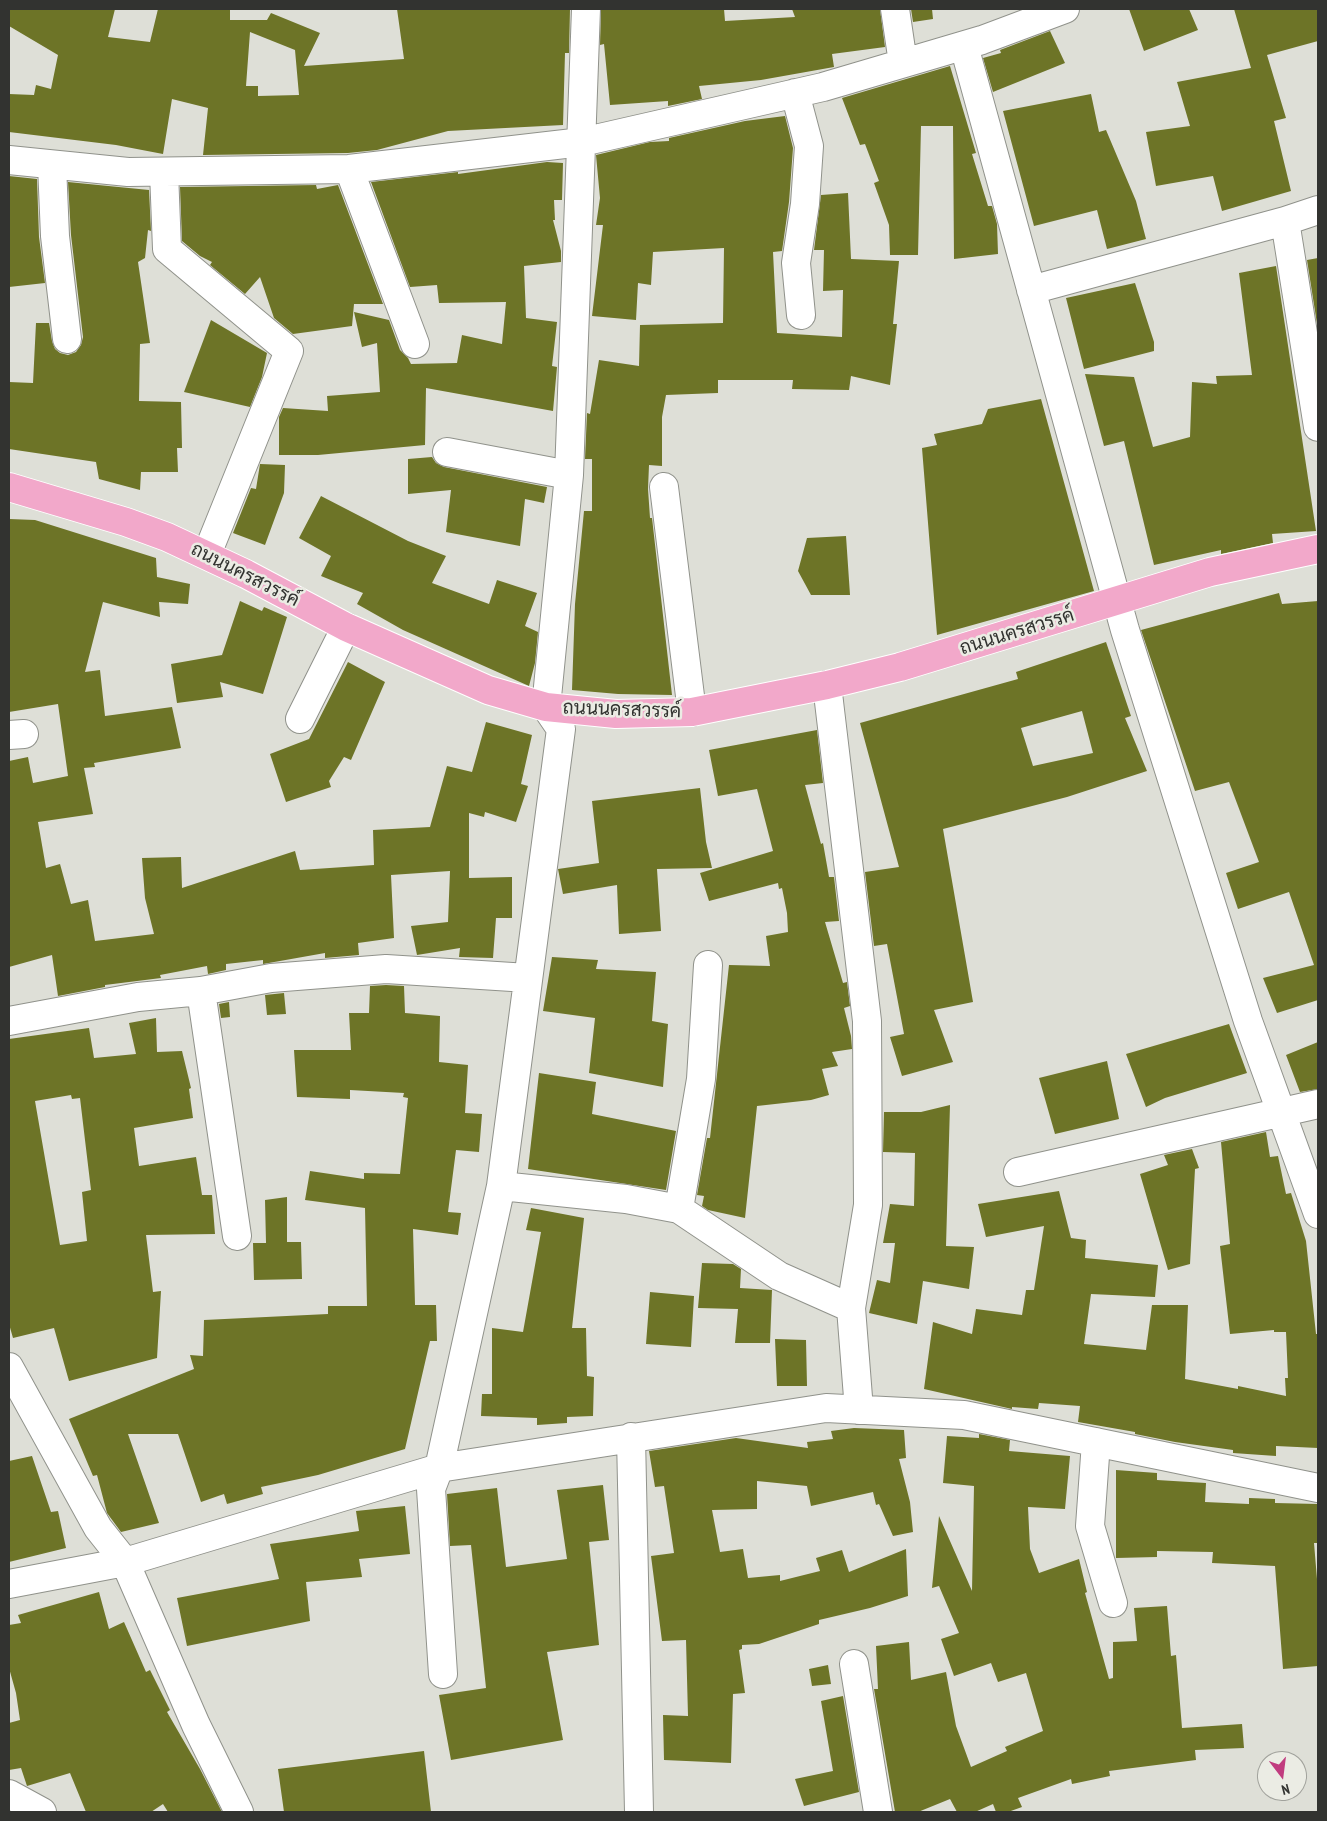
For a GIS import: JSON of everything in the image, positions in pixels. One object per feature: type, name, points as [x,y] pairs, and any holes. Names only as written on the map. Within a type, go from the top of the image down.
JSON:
[{"type":"main road","name":"ถนนนครสวรรค์","points":[[9,487],[126,522],[207,554],[346,627],[445,673],[488,690],[546,707],[616,714],[692,712],[826,685],[900,667],[1210,572],[1318,549]]},
{"type":"street","points":[[443,1674],[431,1489],[439,1468],[501,1186],[561,729],[546,707],[570,475],[586,9]]},
{"type":"street","points":[[895,9],[903,64]]},
{"type":"street","points":[[9,160],[128,172],[349,169],[582,142],[795,93],[903,64],[964,46],[1065,9]]},
{"type":"street","points":[[964,46],[1125,630],[1248,1021],[1318,1214]]},
{"type":"street","points":[[795,93],[809,146],[805,204],[796,263],[801,315]]},
{"type":"street","points":[[52,164],[55,236],[66,339]]},
{"type":"street","points":[[349,169],[415,344]]},
{"type":"street","points":[[164,172],[167,249],[288,351],[207,554]]},
{"type":"street","points":[[1031,290],[1285,221],[1318,210]]},
{"type":"street","points":[[1285,221],[1318,427]]},
{"type":"street","points":[[447,452],[570,475]]},
{"type":"street","points":[[664,487],[692,712]]},
{"type":"street","points":[[300,719],[346,627]]},
{"type":"street","points":[[826,685],[867,1021],[868,1205],[851,1308],[859,1410]]},
{"type":"street","points":[[680,1209],[701,1080],[708,965]]},
{"type":"street","points":[[9,1021],[138,997],[201,991],[271,978],[386,969],[528,978]]},
{"type":"street","points":[[201,991],[237,1236]]},
{"type":"street","points":[[1018,1172],[1318,1104]]},
{"type":"street","points":[[501,1186],[626,1199],[680,1209],[779,1276],[851,1308]]},
{"type":"street","points":[[9,1368],[98,1528],[125,1562],[196,1726],[239,1812]]},
{"type":"street","points":[[9,1584],[125,1562],[439,1468],[826,1408],[964,1415],[1318,1488]]},
{"type":"street","points":[[631,1437],[639,1812]]},
{"type":"street","points":[[1096,1442],[1090,1526],[1113,1603]]},
{"type":"street","points":[[854,1664],[878,1812]]},
{"type":"street","points":[[9,1794],[42,1812]]},
{"type":"building","points":[[9,9],[115,9],[108,37],[150,42],[158,9],[230,9],[230,20],[267,20],[271,13],[320,33],[304,66],[404,59],[397,9],[570,9],[569,53],[565,53],[563,125],[448,131],[377,150],[348,153],[203,155],[208,108],[172,99],[163,154],[116,145],[9,132],[9,94],[34,95],[36,85],[51,89],[58,55],[9,26]],"holes":[[[250,32],[295,50],[299,95],[258,96],[258,86],[246,86]]]},
{"type":"building","points":[[601,9],[724,9],[725,21],[795,17],[792,9],[880,9],[885,47],[832,54],[834,67],[761,80],[699,86],[702,99],[668,106],[668,101],[610,105],[604,44],[600,45]]},
{"type":"building","points":[[911,9],[932,9],[933,19],[913,22]]},
{"type":"building","points":[[1129,9],[1189,9],[1198,30],[1144,51]]},
{"type":"building","points":[[1234,9],[1318,9],[1318,41],[1267,55],[1286,118],[1274,121],[1291,191],[1222,211],[1213,176],[1156,186],[1146,132],[1190,126],[1177,82],[1251,68]]},
{"type":"building","points":[[1050,31],[1065,63],[993,92],[983,58],[1001,53],[1000,50]]},
{"type":"building","points":[[950,66],[976,153],[972,154],[988,206],[992,206],[997,224],[998,254],[954,259],[953,126],[921,126],[918,255],[890,255],[889,225],[874,183],[879,181],[865,144],[860,145],[842,98]]},
{"type":"building","points":[[1091,94],[1099,132],[1106,130],[1136,201],[1146,239],[1107,249],[1097,210],[1034,226],[1003,111]]},
{"type":"building","points":[[785,116],[793,148],[789,202],[782,251],[773,252],[777,333],[842,337],[843,290],[823,291],[824,250],[814,250],[821,195],[848,193],[851,259],[899,261],[893,324],[897,324],[890,385],[851,376],[849,390],[792,389],[793,380],[718,380],[718,393],[666,395],[662,417],[662,466],[649,465],[648,489],[672,695],[618,694],[572,690],[575,604],[584,511],[592,511],[592,459],[585,459],[587,413],[590,414],[599,360],[639,366],[640,325],[723,323],[724,248],[653,252],[651,285],[638,283],[636,320],[592,316],[603,225],[596,225],[600,198],[596,155],[650,142],[669,141],[669,138],[745,121]]},
{"type":"building","points":[[547,162],[563,163],[562,200],[554,200],[555,220],[553,220],[561,251],[561,262],[524,266],[526,318],[557,322],[552,366],[557,367],[553,411],[426,388],[425,445],[318,455],[279,455],[279,417],[283,408],[328,411],[327,396],[380,392],[377,343],[362,347],[354,312],[389,320],[400,350],[411,364],[457,363],[462,335],[502,344],[506,302],[439,303],[437,285],[410,287],[371,182],[458,172],[458,174]]},
{"type":"building","points":[[9,176],[37,179],[39,237],[45,283],[9,287]]},
{"type":"building","points":[[68,182],[149,190],[151,231],[148,230],[145,258],[138,262],[150,343],[140,344],[139,401],[181,402],[182,448],[177,448],[178,472],[141,472],[140,490],[99,479],[96,462],[9,449],[9,382],[33,383],[36,323],[49,323],[52,341],[55,349],[60,353],[68,355],[76,352],[81,345],[83,337],[71,235]]},
{"type":"building","points":[[316,185],[317,189],[338,185],[383,304],[354,304],[352,326],[293,334],[274,318],[260,277],[245,294],[210,265],[212,262],[200,256],[182,241],[180,187]]},
{"type":"building","points":[[1318,258],[1318,330],[1307,260]]},
{"type":"building","points":[[1276,266],[1316,531],[1272,534],[1273,543],[1221,554],[1221,550],[1154,565],[1124,441],[1104,446],[1085,374],[1134,377],[1153,447],[1190,437],[1192,382],[1217,384],[1216,376],[1252,375],[1239,273]]},
{"type":"building","points":[[1135,283],[1154,342],[1154,351],[1084,369],[1066,298]]},
{"type":"building","points":[[211,320],[267,353],[262,377],[250,407],[184,392]]},
{"type":"building","points":[[1041,399],[1094,591],[937,635],[922,448],[937,445],[934,434],[982,424],[988,409]]},
{"type":"building","points":[[432,457],[436,463],[444,467],[547,487],[544,503],[525,499],[520,546],[446,532],[451,490],[408,494],[408,459]]},
{"type":"building","points":[[260,464],[285,465],[284,493],[265,545],[233,533],[251,488],[256,489]]},
{"type":"building","points":[[321,496],[408,541],[446,556],[432,583],[489,604],[497,580],[537,593],[525,626],[538,632],[535,663],[529,686],[403,630],[357,604],[363,593],[321,576],[331,556],[299,538]]},
{"type":"building","points":[[9,519],[35,520],[156,558],[157,577],[190,584],[188,604],[159,602],[160,617],[103,602],[85,672],[100,670],[105,716],[172,707],[181,748],[94,763],[95,767],[84,768],[93,814],[38,822],[46,868],[60,864],[71,904],[88,900],[95,941],[154,934],[145,898],[142,858],[181,857],[182,888],[295,851],[300,870],[374,865],[373,830],[430,827],[447,766],[472,772],[486,722],[532,735],[521,784],[528,786],[516,822],[485,812],[484,817],[469,813],[469,878],[512,877],[512,918],[496,918],[493,958],[459,957],[460,948],[417,955],[411,926],[448,922],[450,871],[391,875],[394,938],[358,943],[359,955],[325,958],[325,953],[263,964],[263,960],[226,964],[226,970],[208,974],[207,966],[160,975],[161,978],[105,985],[105,987],[58,996],[52,955],[9,967],[9,761],[28,757],[33,783],[68,776],[58,704],[9,712]]},
{"type":"building","points":[[846,536],[850,595],[811,595],[798,571],[807,538]]},
{"type":"building","points":[[1279,593],[1282,604],[1318,601],[1318,1000],[1277,1013],[1263,978],[1314,965],[1289,892],[1238,909],[1226,873],[1259,862],[1229,782],[1195,791],[1141,630]]},
{"type":"building","points":[[240,601],[262,611],[264,607],[287,617],[263,694],[220,682],[223,697],[177,703],[171,664],[222,655]]},
{"type":"building","points":[[1106,642],[1131,716],[1125,718],[1147,771],[1067,797],[943,829],[973,1002],[934,1010],[953,1062],[902,1076],[890,1037],[904,1034],[887,944],[874,946],[865,872],[899,867],[860,723],[1018,679],[1016,672]],"holes":[[[1082,711],[1093,753],[1033,766],[1021,728]]]},
{"type":"building","points":[[348,662],[385,682],[351,760],[344,757],[329,781],[331,787],[286,802],[270,754],[309,739]]},
{"type":"building","points":[[817,730],[823,783],[805,785],[821,844],[823,843],[829,877],[834,877],[839,921],[825,922],[843,983],[847,982],[850,1006],[844,1008],[851,1036],[852,1049],[832,1052],[838,1066],[822,1069],[829,1095],[811,1100],[757,1106],[745,1218],[708,1210],[702,1206],[704,1196],[697,1195],[707,1138],[710,1138],[729,965],[770,966],[766,936],[788,932],[787,913],[782,888],[779,889],[778,883],[709,901],[700,873],[773,851],[757,789],[718,796],[709,750]]},
{"type":"building","points":[[700,788],[706,842],[712,868],[657,869],[661,931],[619,934],[617,885],[563,894],[558,869],[599,863],[592,801]]},
{"type":"building","points":[[552,957],[598,960],[596,969],[656,972],[652,1021],[668,1024],[663,1087],[589,1073],[595,1018],[543,1011]]},
{"type":"building","points":[[370,986],[404,986],[405,1013],[440,1016],[439,1062],[468,1065],[465,1113],[482,1114],[479,1152],[456,1150],[448,1212],[461,1213],[458,1235],[413,1229],[415,1305],[436,1305],[437,1341],[430,1341],[405,1449],[318,1475],[261,1487],[263,1494],[227,1504],[224,1494],[201,1502],[178,1434],[128,1434],[159,1523],[121,1532],[107,1513],[97,1475],[93,1476],[69,1419],[194,1369],[190,1355],[203,1356],[204,1320],[328,1314],[328,1306],[367,1306],[365,1208],[305,1200],[310,1171],[364,1179],[364,1173],[400,1174],[408,1098],[403,1097],[404,1093],[350,1090],[350,1099],[297,1097],[294,1050],[351,1050],[349,1013],[369,1013]]},
{"type":"building","points":[[284,993],[286,1014],[267,1015],[265,995]]},
{"type":"building","points":[[229,1002],[230,1017],[221,1018],[219,1004]]},
{"type":"building","points":[[156,1018],[157,1052],[182,1051],[191,1088],[189,1089],[193,1118],[134,1128],[139,1166],[196,1157],[202,1195],[212,1195],[215,1234],[146,1235],[153,1292],[161,1291],[157,1358],[69,1381],[54,1328],[13,1338],[9,1324],[9,1039],[89,1028],[94,1058],[136,1054],[129,1023]],"holes":[[[71,1095],[72,1099],[80,1098],[91,1190],[82,1192],[87,1241],[60,1245],[35,1101]]]},
{"type":"building","points":[[1229,1024],[1247,1073],[1165,1098],[1146,1107],[1126,1054]]},
{"type":"building","points":[[1318,1042],[1318,1089],[1300,1092],[1286,1055]]},
{"type":"building","points":[[1107,1061],[1119,1119],[1055,1134],[1039,1078]]},
{"type":"building","points":[[539,1073],[596,1082],[592,1114],[676,1131],[666,1190],[528,1169]]},
{"type":"building","points":[[950,1105],[946,1246],[974,1247],[969,1289],[923,1281],[917,1324],[869,1313],[877,1280],[890,1283],[895,1243],[883,1243],[890,1204],[914,1206],[915,1153],[883,1152],[884,1112],[921,1112]]},
{"type":"building","points":[[1266,1132],[1270,1157],[1278,1156],[1286,1194],[1291,1193],[1306,1241],[1316,1334],[1318,1334],[1318,1448],[1276,1446],[1276,1456],[1233,1453],[1233,1450],[1175,1442],[1135,1434],[1135,1432],[1078,1422],[1080,1406],[1039,1403],[1038,1409],[1012,1407],[1012,1409],[924,1389],[933,1322],[972,1334],[976,1309],[1022,1315],[1026,1290],[1034,1290],[1044,1226],[986,1237],[978,1204],[1059,1191],[1071,1238],[1086,1240],[1085,1258],[1158,1265],[1155,1297],[1091,1294],[1084,1344],[1146,1350],[1152,1305],[1188,1305],[1185,1379],[1238,1389],[1238,1386],[1286,1396],[1285,1378],[1288,1378],[1286,1332],[1274,1332],[1274,1330],[1230,1334],[1220,1246],[1230,1244],[1221,1142]]},
{"type":"building","points":[[1192,1149],[1199,1168],[1195,1169],[1190,1264],[1168,1270],[1140,1174],[1168,1165],[1164,1155]]},
{"type":"building","points":[[287,1197],[287,1242],[301,1242],[302,1279],[254,1280],[253,1243],[266,1243],[265,1200]]},
{"type":"building","points":[[531,1208],[584,1218],[572,1328],[586,1328],[587,1376],[594,1377],[593,1416],[567,1417],[567,1423],[537,1425],[537,1418],[481,1416],[482,1394],[492,1394],[492,1328],[523,1332],[541,1232],[526,1230]]},
{"type":"building","points":[[702,1263],[733,1264],[741,1269],[740,1288],[772,1290],[770,1343],[735,1343],[738,1309],[698,1308]]},
{"type":"building","points":[[650,1292],[694,1296],[691,1347],[646,1344]]},
{"type":"building","points":[[775,1339],[806,1340],[807,1386],[777,1386]]},
{"type":"building","points":[[854,1428],[904,1430],[906,1458],[899,1459],[910,1502],[913,1532],[893,1536],[879,1504],[876,1505],[873,1492],[811,1506],[807,1486],[757,1481],[757,1509],[712,1510],[720,1552],[743,1549],[748,1578],[780,1575],[780,1581],[820,1571],[816,1558],[842,1550],[849,1572],[906,1549],[908,1596],[870,1608],[819,1620],[819,1624],[759,1644],[742,1645],[742,1649],[739,1650],[745,1693],[733,1694],[731,1763],[664,1760],[663,1715],[688,1716],[686,1640],[662,1641],[651,1556],[674,1553],[664,1486],[655,1487],[649,1451],[736,1438],[808,1448],[807,1442],[833,1439],[831,1431]]},
{"type":"building","points":[[979,1434],[1010,1440],[1009,1451],[1070,1456],[1065,1509],[1028,1507],[1030,1549],[1039,1573],[1079,1559],[1087,1592],[1085,1593],[1109,1679],[1113,1678],[1113,1642],[1137,1641],[1134,1608],[1167,1606],[1171,1656],[1176,1655],[1182,1728],[1242,1724],[1244,1748],[1195,1750],[1196,1760],[1109,1771],[1110,1776],[1072,1784],[1071,1779],[1018,1798],[1022,1807],[1008,1812],[996,1812],[993,1804],[975,1812],[957,1812],[950,1799],[918,1812],[895,1812],[874,1689],[878,1689],[876,1646],[909,1642],[911,1680],[946,1672],[956,1726],[971,1767],[1007,1751],[1005,1747],[1043,1731],[1026,1673],[998,1682],[991,1663],[954,1676],[941,1639],[959,1633],[939,1586],[932,1588],[939,1516],[972,1591],[974,1486],[943,1483],[947,1436],[979,1438]]},
{"type":"building","points":[[32,1456],[51,1512],[58,1511],[66,1548],[9,1562],[9,1461]]},
{"type":"building","points":[[1116,1470],[1157,1473],[1157,1480],[1206,1483],[1205,1502],[1249,1504],[1249,1498],[1275,1499],[1275,1503],[1318,1504],[1318,1543],[1314,1543],[1318,1591],[1318,1666],[1283,1669],[1275,1566],[1212,1563],[1213,1552],[1157,1551],[1157,1557],[1116,1558]]},
{"type":"building","points":[[603,1485],[609,1540],[589,1542],[599,1645],[547,1652],[563,1740],[451,1760],[439,1695],[486,1688],[471,1545],[450,1546],[447,1494],[497,1488],[506,1567],[567,1559],[557,1490]]},
{"type":"building","points":[[405,1506],[410,1554],[359,1559],[362,1577],[306,1582],[310,1621],[187,1646],[177,1598],[279,1579],[270,1544],[359,1531],[356,1511]]},
{"type":"building","points":[[99,1592],[109,1629],[124,1622],[146,1672],[150,1670],[170,1710],[167,1712],[222,1812],[168,1812],[163,1804],[151,1812],[86,1812],[70,1773],[27,1786],[21,1768],[9,1770],[9,1723],[20,1720],[16,1693],[9,1668],[9,1625],[21,1623],[18,1615]]},
{"type":"building","points":[[828,1665],[831,1684],[812,1686],[809,1669]]},
{"type":"building","points":[[843,1696],[859,1792],[804,1806],[795,1779],[833,1771],[821,1701]]},
{"type":"building","points":[[424,1751],[431,1812],[284,1812],[278,1769]]}]
